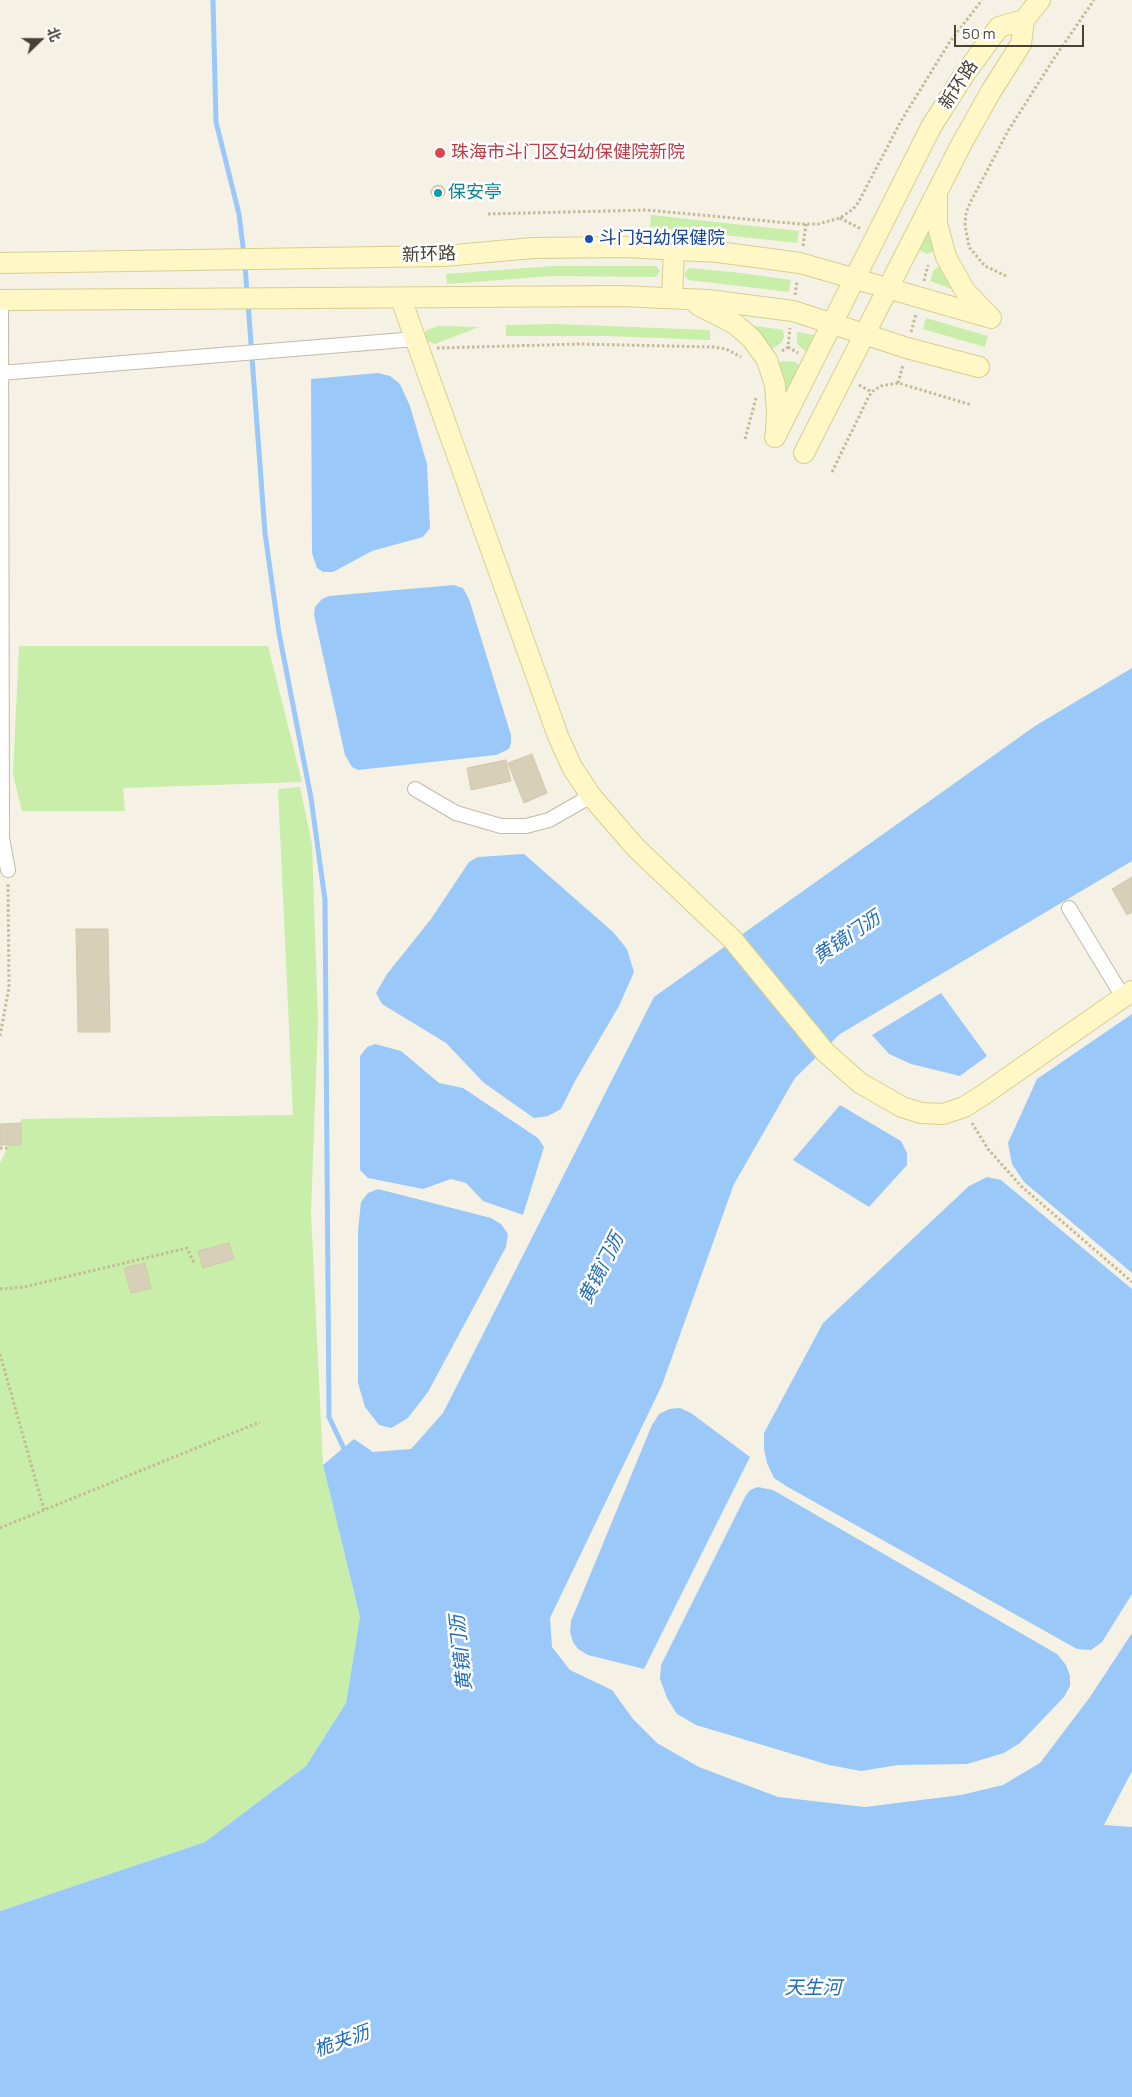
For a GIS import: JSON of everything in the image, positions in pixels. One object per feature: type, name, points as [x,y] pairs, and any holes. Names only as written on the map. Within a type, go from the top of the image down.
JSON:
[{"type":"street","points":[[1024,20],[1040,0]]},
{"type":"street","name":"新环路","points":[[672,298],[695,304],[717,313],[752,339],[767,360],[775,385],[777,412],[775,437],[931,127],[964,75],[999,27],[1024,20],[1022,44],[990,93],[939,188],[804,453]]},
{"type":"street","name":"新环路","points":[[0,263],[444,256],[543,248],[624,247],[674,249],[718,252],[800,263],[990,318],[965,291],[946,257],[937,223],[936,205],[939,188]]},
{"type":"street","points":[[672,298],[674,249]]},
{"type":"street","points":[[8,870],[2,838],[1,300],[621,296],[708,300],[793,310],[907,348],[978,367]]},
{"type":"street","points":[[401,298],[558,736],[572,767],[591,796],[636,848],[733,940],[825,1052],[860,1083],[902,1107],[921,1113],[943,1114],[964,1107],[1128,994],[1069,908]]},
{"type":"street","points":[[1,373],[417,344]]},
{"type":"street","points":[[416,789],[456,814],[501,826],[526,826],[549,820],[591,796]]},
{"type":"path","points":[[488,214],[646,210],[806,224],[818,224],[840,218],[858,203],[901,121],[949,43],[982,0]]},
{"type":"path","points":[[1006,276],[985,266],[969,247],[965,225],[966,213],[1008,131],[1094,0]]},
{"type":"path","points":[[788,347],[806,224]]},
{"type":"path","points":[[898,383],[928,265]]},
{"type":"path","points":[[417,344],[580,344],[713,347],[726,349],[743,359]]},
{"type":"path","points":[[832,472],[868,396],[873,390],[881,386],[898,383],[972,405]]},
{"type":"path","points":[[745,439],[756,396]]},
{"type":"path","points":[[0,1036],[9,987],[8,870]]},
{"type":"path","points":[[964,1107],[988,1149],[1021,1186],[1132,1282]]},
{"type":"path","points":[[0,1148],[10,1148]]},
{"type":"path","points":[[0,1289],[24,1287],[187,1248],[194,1262]]},
{"type":"path","points":[[0,1354],[44,1510]]},
{"type":"path","points":[[0,1528],[260,1422]]},
{"type":"green space","points":[[651,215],[799,231],[797,243],[650,227]]},
{"type":"green space","points":[[929,228],[936,251],[927,254],[917,249]]},
{"type":"green space","points":[[942,264],[954,290],[930,281],[933,271]]},
{"type":"green space","points":[[553,266],[656,266],[660,271],[656,277],[553,276],[447,284],[446,274]]},
{"type":"green space","points":[[689,268],[791,280],[789,292],[688,280],[684,274]]},
{"type":"green space","points":[[926,318],[988,336],[985,347],[923,329]]},
{"type":"green space","points":[[556,324],[710,330],[710,340],[607,336],[506,336],[506,325]]},
{"type":"green space","points":[[749,325],[783,330],[784,337],[781,343],[772,349]]},
{"type":"green space","points":[[438,326],[479,327],[435,344],[422,339],[427,330]]},
{"type":"green space","points":[[797,332],[814,335],[807,352],[797,344]]},
{"type":"green space","points":[[783,361],[795,362],[800,366],[786,395],[777,363]]},
{"type":"green space","points":[[19,646],[268,646],[302,782],[123,788],[125,811],[22,811],[13,775]]},
{"type":"green space","points":[[300,787],[312,844],[318,1021],[311,1212],[323,1465],[360,1617],[346,1703],[306,1766],[205,1842],[0,1911],[0,1163],[22,1119],[293,1115],[278,789]]},
{"type":"water","points":[[378,373],[390,376],[400,384],[410,406],[427,464],[430,528],[423,537],[372,551],[333,572],[323,572],[317,568],[312,553],[311,379]]},
{"type":"water","points":[[454,585],[463,588],[469,599],[511,735],[509,749],[496,755],[358,770],[352,767],[345,755],[314,615],[315,607],[322,599],[329,596]]},
{"type":"water","points":[[1132,668],[1132,861],[840,1034],[795,1078],[734,1184],[662,1385],[550,1618],[552,1647],[570,1670],[612,1690],[633,1719],[657,1743],[699,1767],[778,1797],[865,1807],[961,1795],[1003,1785],[1040,1763],[1090,1697],[1132,1633],[1132,1771],[1104,1825],[1132,1827],[1132,2097],[0,2097],[0,1911],[205,1842],[306,1766],[346,1703],[360,1617],[323,1465],[354,1439],[373,1452],[411,1449],[443,1413],[654,997],[1035,726]]},
{"type":"water","points":[[524,854],[613,932],[627,949],[634,972],[619,1006],[575,1081],[561,1109],[548,1116],[534,1118],[484,1083],[446,1043],[382,1004],[376,993],[387,974],[431,919],[469,862],[478,857]]},
{"type":"water","points":[[941,993],[987,1056],[960,1076],[911,1064],[889,1054],[872,1035]]},
{"type":"water","points":[[1132,1014],[1132,1273],[1024,1182],[1012,1164],[1008,1143],[1037,1079]]},
{"type":"water","points":[[375,1044],[401,1051],[439,1083],[463,1088],[538,1138],[544,1147],[523,1215],[483,1201],[466,1183],[451,1179],[423,1189],[368,1178],[360,1170],[360,1056],[367,1047]]},
{"type":"water","points":[[840,1105],[901,1141],[907,1153],[907,1165],[869,1207],[793,1160]]},
{"type":"water","points":[[987,1177],[1001,1180],[1132,1289],[1132,1594],[1102,1642],[1091,1650],[1077,1649],[786,1486],[774,1478],[767,1463],[764,1449],[764,1433],[823,1323],[969,1186]]},
{"type":"water","points":[[378,1189],[491,1218],[501,1224],[508,1234],[506,1247],[428,1392],[408,1418],[391,1428],[379,1425],[365,1407],[358,1383],[358,1231],[361,1202],[368,1193]]},
{"type":"water","points":[[680,1408],[691,1413],[750,1457],[644,1669],[588,1655],[578,1649],[573,1642],[570,1632],[571,1621],[652,1425],[659,1414],[669,1409]]},
{"type":"water","points":[[758,1487],[773,1490],[1057,1654],[1066,1665],[1070,1676],[1070,1686],[1064,1697],[1020,1743],[1004,1753],[967,1764],[898,1765],[861,1771],[829,1765],[696,1725],[677,1714],[667,1698],[660,1679],[661,1665],[745,1497],[750,1490]]},
{"type":"building","name":"保安亭","points":[[438,185],[443,187],[445,192],[443,197],[438,199],[433,197],[431,192],[433,187]]},
{"type":"building","points":[[532,754],[547,793],[524,803],[508,763]]},
{"type":"building","points":[[506,760],[511,781],[471,790],[467,768]]},
{"type":"building","points":[[1132,877],[1132,912],[1127,915],[1112,889]]},
{"type":"building","points":[[76,929],[108,929],[110,1032],[78,1032]]},
{"type":"building","points":[[21,1123],[21,1145],[0,1145],[0,1124]]},
{"type":"building","points":[[229,1243],[234,1259],[203,1268],[198,1251]]},
{"type":"building","points":[[145,1263],[151,1288],[131,1293],[124,1268]]},
{"type":"waterway","points":[[213,0],[216,122],[239,214],[244,255]]},
{"type":"waterway","points":[[245,263],[247,295]]},
{"type":"waterway","points":[[248,303],[265,533],[279,633],[311,798],[325,900],[329,1417],[346,1453]]},
{"type":"place","name":"珠海市斗门区妇幼保健院新院","points":[[440,153]]},
{"type":"place","name":"保安亭","points":[[438,193]]},
{"type":"place","name":"斗门妇幼保健院","points":[[589,239]]},
{"type":"water label","name":"黄镜门沥","points":[[847,938]]},
{"type":"water label","name":"黄镜门沥","points":[[602,1269]]},
{"type":"water label","name":"黄镜门沥","points":[[462,1653]]},
{"type":"water label","name":"天生河","points":[[813,1989]]},
{"type":"water label","name":"桅夹沥","points":[[342,2042]]}]
